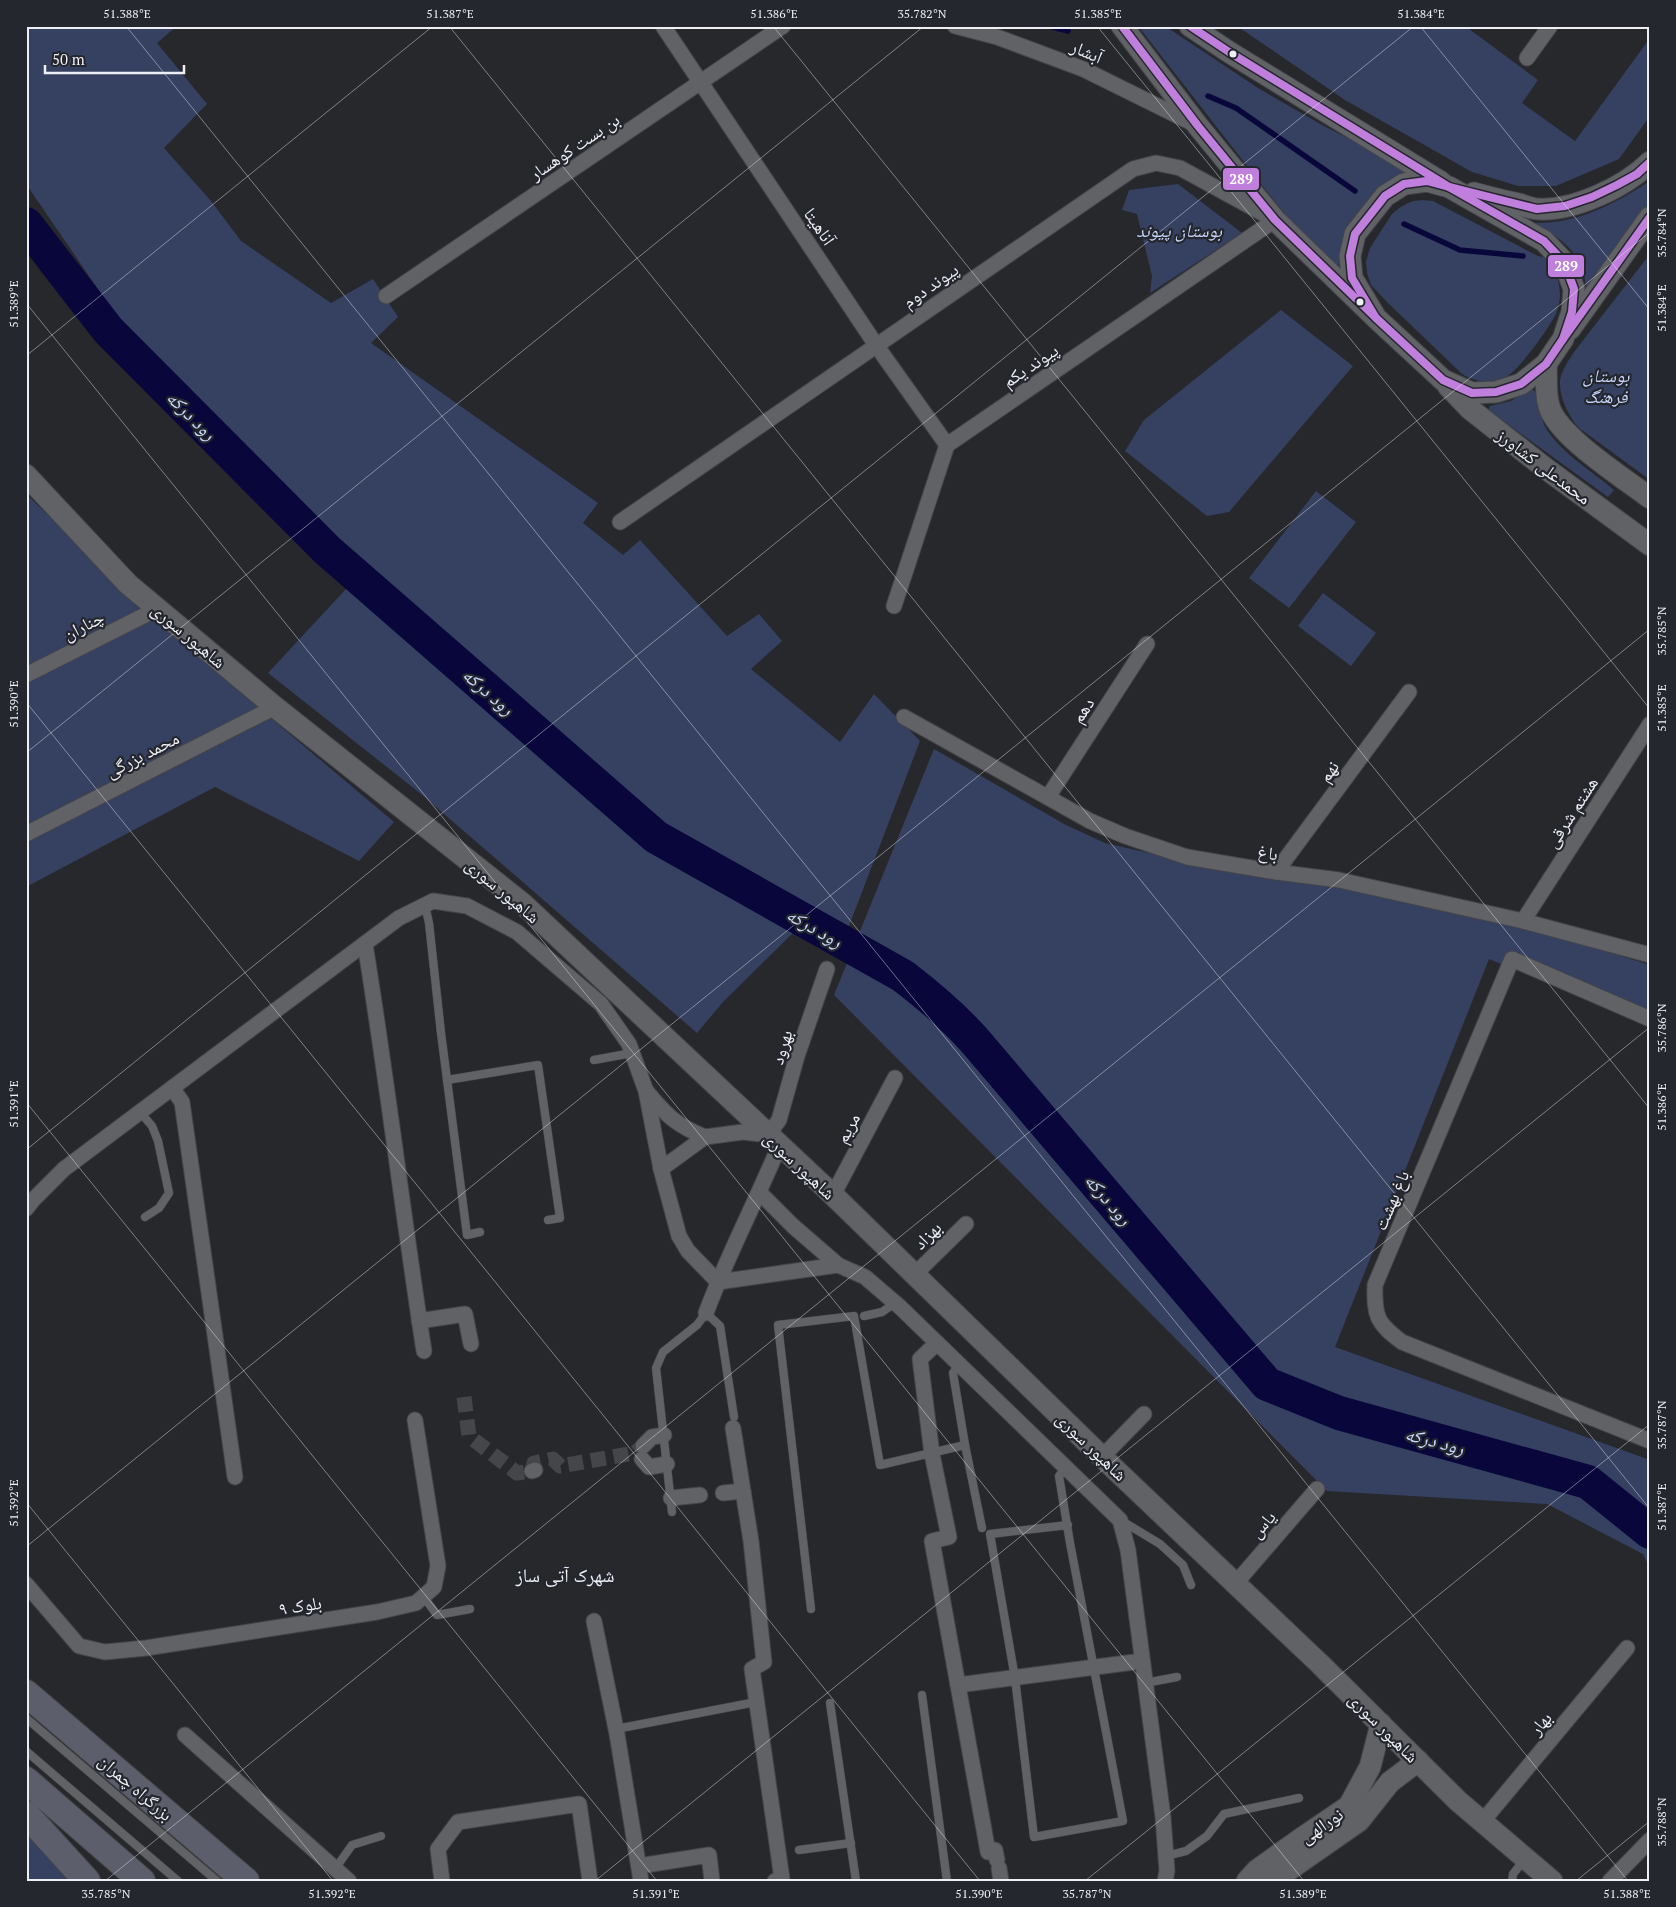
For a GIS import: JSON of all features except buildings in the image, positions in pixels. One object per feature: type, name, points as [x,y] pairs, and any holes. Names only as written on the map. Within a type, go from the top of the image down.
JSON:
[{"type":"highway","name":"بزرگراه چمران","points":[[26,1693],[246,1881]]},
{"type":"highway","points":[[26,1780],[142,1881]]},
{"type":"highway","points":[[26,1814],[87,1881]]},
{"type":"street","name":"آناهیتا","points":[[663,26],[876,345],[946,445]]},
{"type":"street","name":"بن بست کوهسار","points":[[386,296],[783,26]]},
{"type":"street","name":"آبشار","points":[[956,26],[997,37],[1083,69],[1198,126]]},
{"type":"street","points":[[1122,26],[1198,126],[1275,220],[1443,380],[1472,393],[1496,392],[1521,384],[1546,364],[1650,217]]},
{"type":"street","points":[[1190,26],[1449,187],[1544,242],[1564,262],[1574,288],[1572,312],[1563,339]]},
{"type":"street","points":[[1527,58],[1550,26]]},
{"type":"street","points":[[1376,318],[1352,278],[1350,256],[1355,234],[1385,196],[1404,184],[1427,181],[1537,209],[1565,206],[1592,198],[1637,174],[1650,162]]},
{"type":"street","name":"پیوند دوم","points":[[620,522],[1133,168],[1156,163],[1180,168],[1275,220]]},
{"type":"street","name":"پیوند یکم","points":[[946,445],[1275,220]]},
{"type":"street","points":[[1546,364],[1547,394],[1554,418],[1572,439],[1650,498]]},
{"type":"street","name":"محمدعلی کشاورز","points":[[1443,380],[1470,410],[1650,545]]},
{"type":"street","points":[[894,606],[946,445]]},
{"type":"street","name":"شاهپور سوری","points":[[26,475],[128,584],[157,609],[275,707],[522,902],[833,1195],[1482,1822],[1552,1881]]},
{"type":"street","name":"چناران","points":[[26,675],[157,609]]},
{"type":"street","name":"دهم","points":[[1048,797],[1147,644]]},
{"type":"street","name":"نهم","points":[[1276,872],[1409,692]]},
{"type":"street","name":"محمد بزرگی","points":[[26,834],[275,707]]},
{"type":"street","name":"باغ","points":[[904,717],[1090,821],[1187,857],[1276,872],[1339,880],[1523,921],[1650,955]]},
{"type":"street","name":"هشتم شرقی","points":[[1523,921],[1650,724]]},
{"type":"street","points":[[26,1209],[64,1169],[400,918],[433,901],[467,906],[517,932],[601,1004],[629,1044],[646,1091],[661,1169],[679,1236],[688,1251],[718,1282],[838,1265]]},
{"type":"street","points":[[365,944],[383,1053],[424,1351]]},
{"type":"street","name":"باغ بهشت","points":[[1650,1019],[1512,959],[1375,1285],[1374,1307],[1384,1328],[1402,1342],[1650,1441]]},
{"type":"street","name":"بهرود","points":[[706,1313],[718,1282],[760,1193],[797,1056],[827,969]]},
{"type":"street","name":"مریم","points":[[833,1195],[894,1078]]},
{"type":"street","points":[[172,1088],[182,1102],[235,1477]]},
{"type":"street","points":[[646,1091],[668,1117],[685,1129],[705,1137]]},
{"type":"street","points":[[661,1169],[705,1137],[743,1132],[774,1140]]},
{"type":"street","points":[[760,1193],[793,1226],[838,1265],[865,1278],[895,1303],[1120,1520],[1128,1550],[1163,1817],[1167,1871],[1165,1881]]},
{"type":"street","name":"بهزاد","points":[[915,1274],[966,1224]]},
{"type":"street","points":[[419,1321],[465,1314],[471,1344]]},
{"type":"street","points":[[937,1343],[920,1359],[932,1454],[949,1537],[932,1541],[988,1852],[995,1850],[999,1870]]},
{"type":"street","points":[[1102,1456],[1144,1414]]},
{"type":"street","points":[[414,1420],[438,1566],[434,1587],[423,1596]]},
{"type":"street","points":[[734,1423],[751,1541],[764,1662],[752,1669],[782,1879],[776,1881]]},
{"type":"street","points":[[664,1435],[652,1437],[642,1453],[649,1467],[667,1464]]},
{"type":"street","name":"یاس","points":[[1235,1584],[1317,1489]]},
{"type":"street","points":[[724,1493],[743,1491]]},
{"type":"street","points":[[672,1505],[700,1495]]},
{"type":"street","name":"بلوک ۹","points":[[26,1584],[79,1646],[105,1652],[146,1648],[377,1612],[416,1603],[423,1596]]},
{"type":"street","points":[[594,1621],[616,1729],[640,1874],[708,1855],[712,1881]]},
{"type":"street","name":"بهار","points":[[1482,1822],[1627,1648]]},
{"type":"street","points":[[958,1685],[1142,1661]]},
{"type":"street","name":"نورالهی","points":[[1247,1881],[1257,1870],[1349,1806],[1370,1767],[1381,1724]]},
{"type":"street","points":[[185,1735],[349,1881]]},
{"type":"street","points":[[1370,1767],[1384,1760],[1392,1764],[1394,1770],[1390,1782]]},
{"type":"street","name":"نورالهی","points":[[1273,1881],[1359,1821],[1390,1782],[1418,1761]]},
{"type":"street","points":[[442,1881],[438,1849],[458,1822],[579,1804],[590,1881]]},
{"type":"street","points":[[1610,1881],[1650,1840]]},
{"type":"lane","points":[[425,905],[429,923],[467,1234],[480,1232]]},
{"type":"lane","points":[[594,1060],[632,1053]]},
{"type":"lane","points":[[447,1080],[538,1065],[560,1218],[548,1220]]},
{"type":"lane","points":[[140,1112],[152,1126],[158,1141],[169,1193],[159,1208],[145,1217]]},
{"type":"lane","points":[[864,1316],[882,1312],[895,1303]]},
{"type":"lane","points":[[672,1505],[656,1368],[662,1352],[697,1325],[706,1313],[720,1326],[734,1423]]},
{"type":"lane","points":[[811,1609],[778,1325],[854,1316],[880,1465],[965,1445]]},
{"type":"lane","points":[[959,1364],[954,1373],[965,1445],[982,1528]]},
{"type":"lane","points":[[1066,1467],[1059,1476],[1123,1822],[1034,1837],[1014,1678],[990,1534],[1068,1525]]},
{"type":"lane","points":[[1120,1520],[1160,1544],[1182,1565],[1191,1585]]},
{"type":"lane","points":[[423,1596],[437,1615],[470,1609]]},
{"type":"lane","points":[[1145,1683],[1177,1677]]},
{"type":"lane","points":[[922,1695],[947,1881]]},
{"type":"lane","points":[[616,1729],[751,1703]]},
{"type":"lane","points":[[830,1703],[856,1881]]},
{"type":"lane","points":[[26,1718],[217,1881]]},
{"type":"lane","points":[[26,1751],[178,1881]]},
{"type":"lane","points":[[1166,1856],[1186,1851],[1207,1836],[1224,1814],[1299,1798]]},
{"type":"lane","points":[[335,1869],[352,1845],[380,1836]]},
{"type":"lane","points":[[799,1850],[850,1843]]},
{"type":"lane","points":[[1512,1881],[1513,1874],[1525,1858]]},
{"type":"green space","points":[[26,26],[177,26],[157,43],[207,104],[164,148],[211,201],[241,241],[331,303],[373,279],[398,317],[371,343],[598,503],[583,523],[623,555],[640,540],[727,636],[759,614],[782,641],[751,669],[840,742],[874,694],[920,741],[839,952],[795,931],[723,1002],[697,1033],[421,794],[268,673],[346,589],[364,566],[137,346],[26,184]]},
{"type":"green space","points":[[1138,26],[1165,26],[1258,88],[1322,125],[1424,177],[1408,174],[1390,180],[1375,194],[1342,251],[1337,271],[1297,230]]},
{"type":"green space","points":[[1237,26],[1465,26],[1538,80],[1522,103],[1575,141],[1650,38],[1650,116],[1619,159],[1556,186],[1518,186],[1472,172],[1345,100]]},
{"type":"green space","points":[[1650,181],[1650,205],[1586,299],[1586,284],[1579,261],[1565,243],[1532,223],[1564,220],[1594,211],[1622,198]]},
{"type":"green space","name":"بوستان پیوند","points":[[1178,184],[1242,233],[1150,293],[1152,276],[1137,214],[1122,210],[1129,190]]},
{"type":"green space","points":[[1413,201],[1433,201],[1538,256],[1549,258],[1560,290],[1556,314],[1541,338],[1519,366],[1506,377],[1484,382],[1462,374],[1371,285],[1366,262],[1370,248],[1392,214],[1402,206]]},
{"type":"green space","name":"بوستان فرهنگ","points":[[1650,254],[1650,480],[1579,428],[1565,406],[1561,394],[1560,381],[1574,352]]},
{"type":"green space","points":[[1281,310],[1353,366],[1229,512],[1207,516],[1125,451],[1144,420]]},
{"type":"green space","points":[[1526,390],[1534,390],[1537,395],[1544,425],[1554,439],[1570,455],[1614,490],[1608,497],[1488,410],[1490,406],[1511,401]]},
{"type":"green space","points":[[1316,491],[1356,522],[1289,608],[1249,578]]},
{"type":"green space","points":[[26,494],[183,644],[394,822],[359,861],[215,787],[26,887]]},
{"type":"green space","points":[[1323,593],[1376,633],[1351,666],[1298,626]]},
{"type":"green space","points":[[934,749],[1066,825],[1105,843],[1189,862],[1321,883],[1542,931],[1650,965],[1650,1025],[1489,959],[1335,1347],[1650,1460],[1650,1568],[1643,1554],[1547,1504],[1327,1491],[834,995]]},
{"type":"green space","points":[[26,1823],[79,1881],[26,1881]]},
{"type":"waterway","points":[[1049,26],[1068,31]]},
{"type":"waterway","points":[[1208,96],[1236,108],[1355,191]]},
{"type":"waterway","name":"رود درکه","points":[[26,224],[108,330],[327,550],[656,837],[903,976],[949,1015],[975,1041],[1267,1384],[1339,1413],[1588,1482],[1650,1532]]},
{"type":"waterway","points":[[1404,224],[1460,250],[1523,256]]},
{"type":"tunnel","points":[[464,1397],[469,1436],[517,1473],[532,1471],[534,1463],[553,1459],[560,1466],[635,1453],[643,1446]]},
{"type":"transit line","name":"289","points":[[1122,26],[1198,126],[1275,220],[1376,318]]},
{"type":"transit line","name":"289","points":[[1190,26],[1449,187],[1537,209],[1565,206],[1592,197],[1617,185],[1637,174],[1650,162]]},
{"type":"transit line","name":"289","points":[[1427,181],[1449,187],[1544,241],[1564,262],[1574,289],[1572,312],[1563,339],[1546,364],[1521,384],[1496,392],[1472,393],[1443,380],[1376,318],[1352,278],[1350,256],[1355,234],[1385,196],[1404,184],[1427,181]]},
{"type":"transit line","name":"289","points":[[1563,339],[1650,217]]},
{"type":"district","name":"شهرک آتی ساز","points":[[565,1574]]}]
